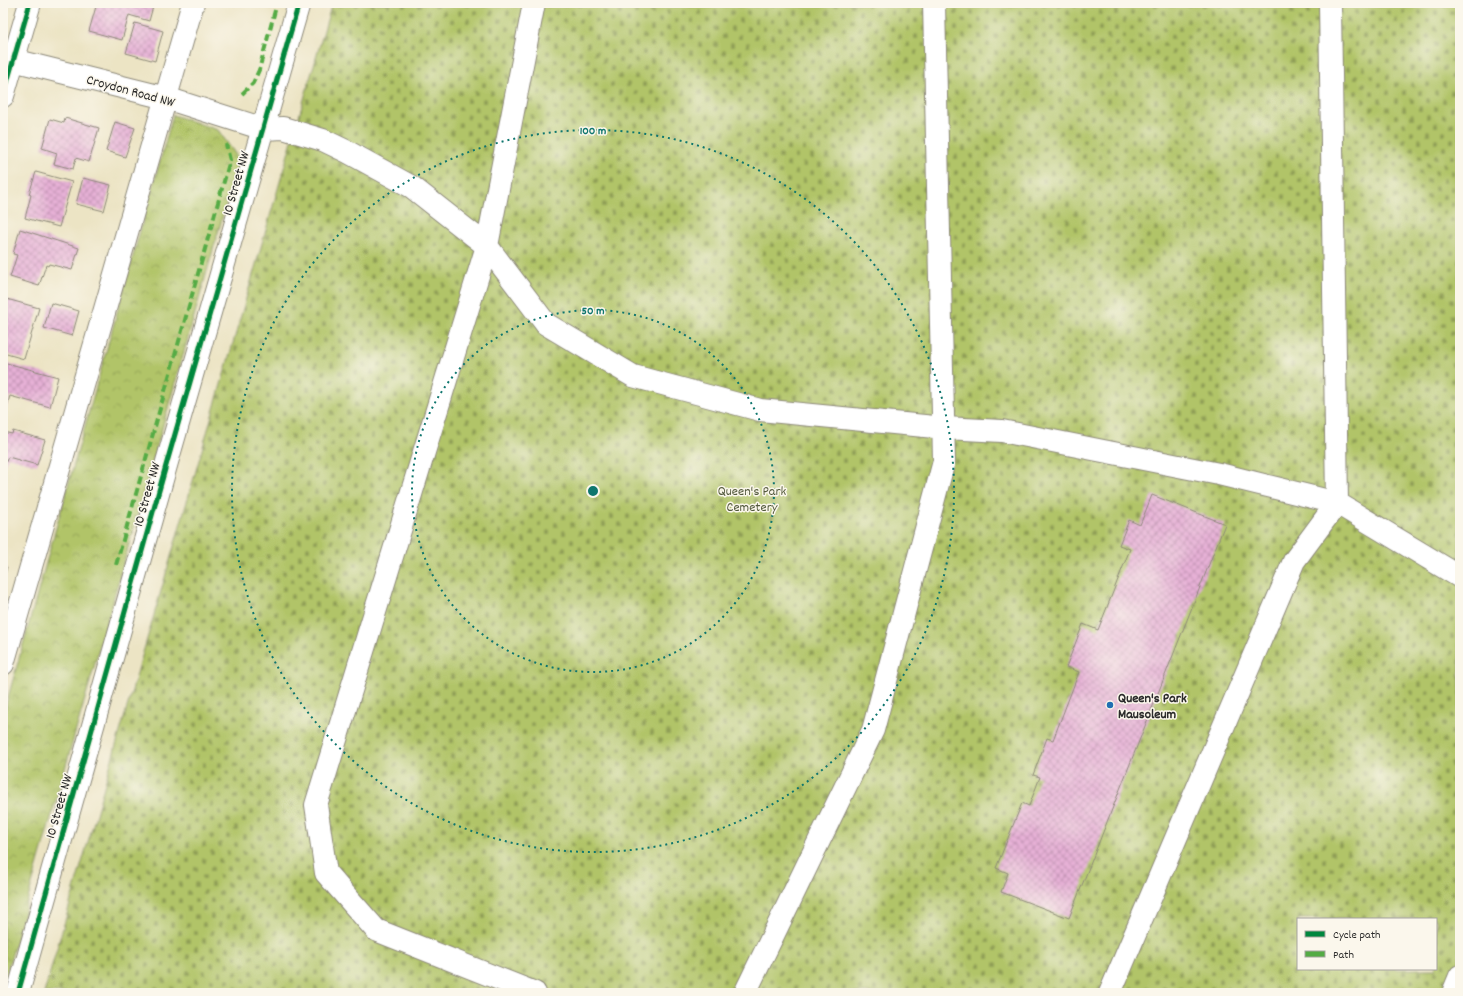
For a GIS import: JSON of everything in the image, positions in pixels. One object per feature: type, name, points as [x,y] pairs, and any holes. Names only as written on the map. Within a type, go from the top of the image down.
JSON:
[{"type":"street","points":[[3,96],[8,67],[30,3]]},
{"type":"street","points":[[3,664],[193,3]]},
{"type":"street","name":"10 Street NW","points":[[18,993],[169,454],[264,129],[299,3]]},
{"type":"street","points":[[534,3],[487,246],[316,805],[326,873],[376,930],[535,993]]},
{"type":"street","points":[[745,993],[872,730],[944,461],[945,428],[934,3]]},
{"type":"street","points":[[1110,993],[1294,561],[1337,503],[1330,3]]},
{"type":"street","name":"Croydon Road NW","points":[[8,67],[166,98],[264,129],[283,128],[319,139],[373,165],[412,187],[487,246],[546,324],[633,376],[760,410],[945,428],[1009,432],[1219,474],[1337,503],[1460,577]]},
{"type":"street","points":[[1453,993],[1460,976]]},
{"type":"green space","name":"Queen's Park Cemetery","points":[[332,3],[1460,3],[1460,993],[44,993]]},
{"type":"green space","points":[[173,115],[218,130],[239,159],[3,986],[3,715]]},
{"type":"building","points":[[97,3],[154,3],[149,21],[129,15],[122,40],[89,31]]},
{"type":"building","points":[[135,23],[163,31],[155,61],[126,53]]},
{"type":"building","points":[[65,118],[99,128],[89,162],[76,158],[73,169],[54,164],[57,153],[42,148],[50,119],[64,123]]},
{"type":"building","points":[[115,122],[135,128],[125,157],[106,151]]},
{"type":"building","points":[[36,172],[72,182],[59,227],[25,218],[31,195],[29,194]]},
{"type":"building","points":[[83,178],[111,185],[104,211],[76,204]]},
{"type":"building","points":[[20,229],[79,248],[72,270],[49,264],[48,266],[46,265],[39,286],[10,277],[17,255],[13,254]]},
{"type":"building","points":[[3,298],[39,308],[24,359],[3,353]]},
{"type":"building","points":[[51,303],[79,311],[72,336],[44,328]]},
{"type":"building","points":[[3,362],[58,377],[50,407],[10,396],[3,420]]},
{"type":"building","points":[[13,431],[45,440],[37,465],[8,457],[3,468],[3,432],[12,434]]},
{"type":"building","name":"Queen's Park Mausoleum","points":[[1152,495],[1225,524],[1069,918],[1001,892],[1008,873],[996,868],[1022,803],[1029,806],[1040,777],[1033,775],[1047,738],[1053,740],[1079,672],[1066,667],[1083,624],[1098,630],[1130,549],[1119,545],[1129,520],[1140,525]]},
{"type":"building","points":[[3,566],[7,567],[3,581]]},
{"type":"marked path","points":[[242,94],[253,83],[259,70],[277,3]]},
{"type":"marked path","points":[[116,565],[230,160],[226,144]]},
{"type":"cycle path","points":[[3,96],[30,3]]},
{"type":"cycle path","points":[[18,993],[167,462],[299,3]]},
{"type":"place","name":"Queen's Park Mausoleum","points":[[1110,705]]}]
